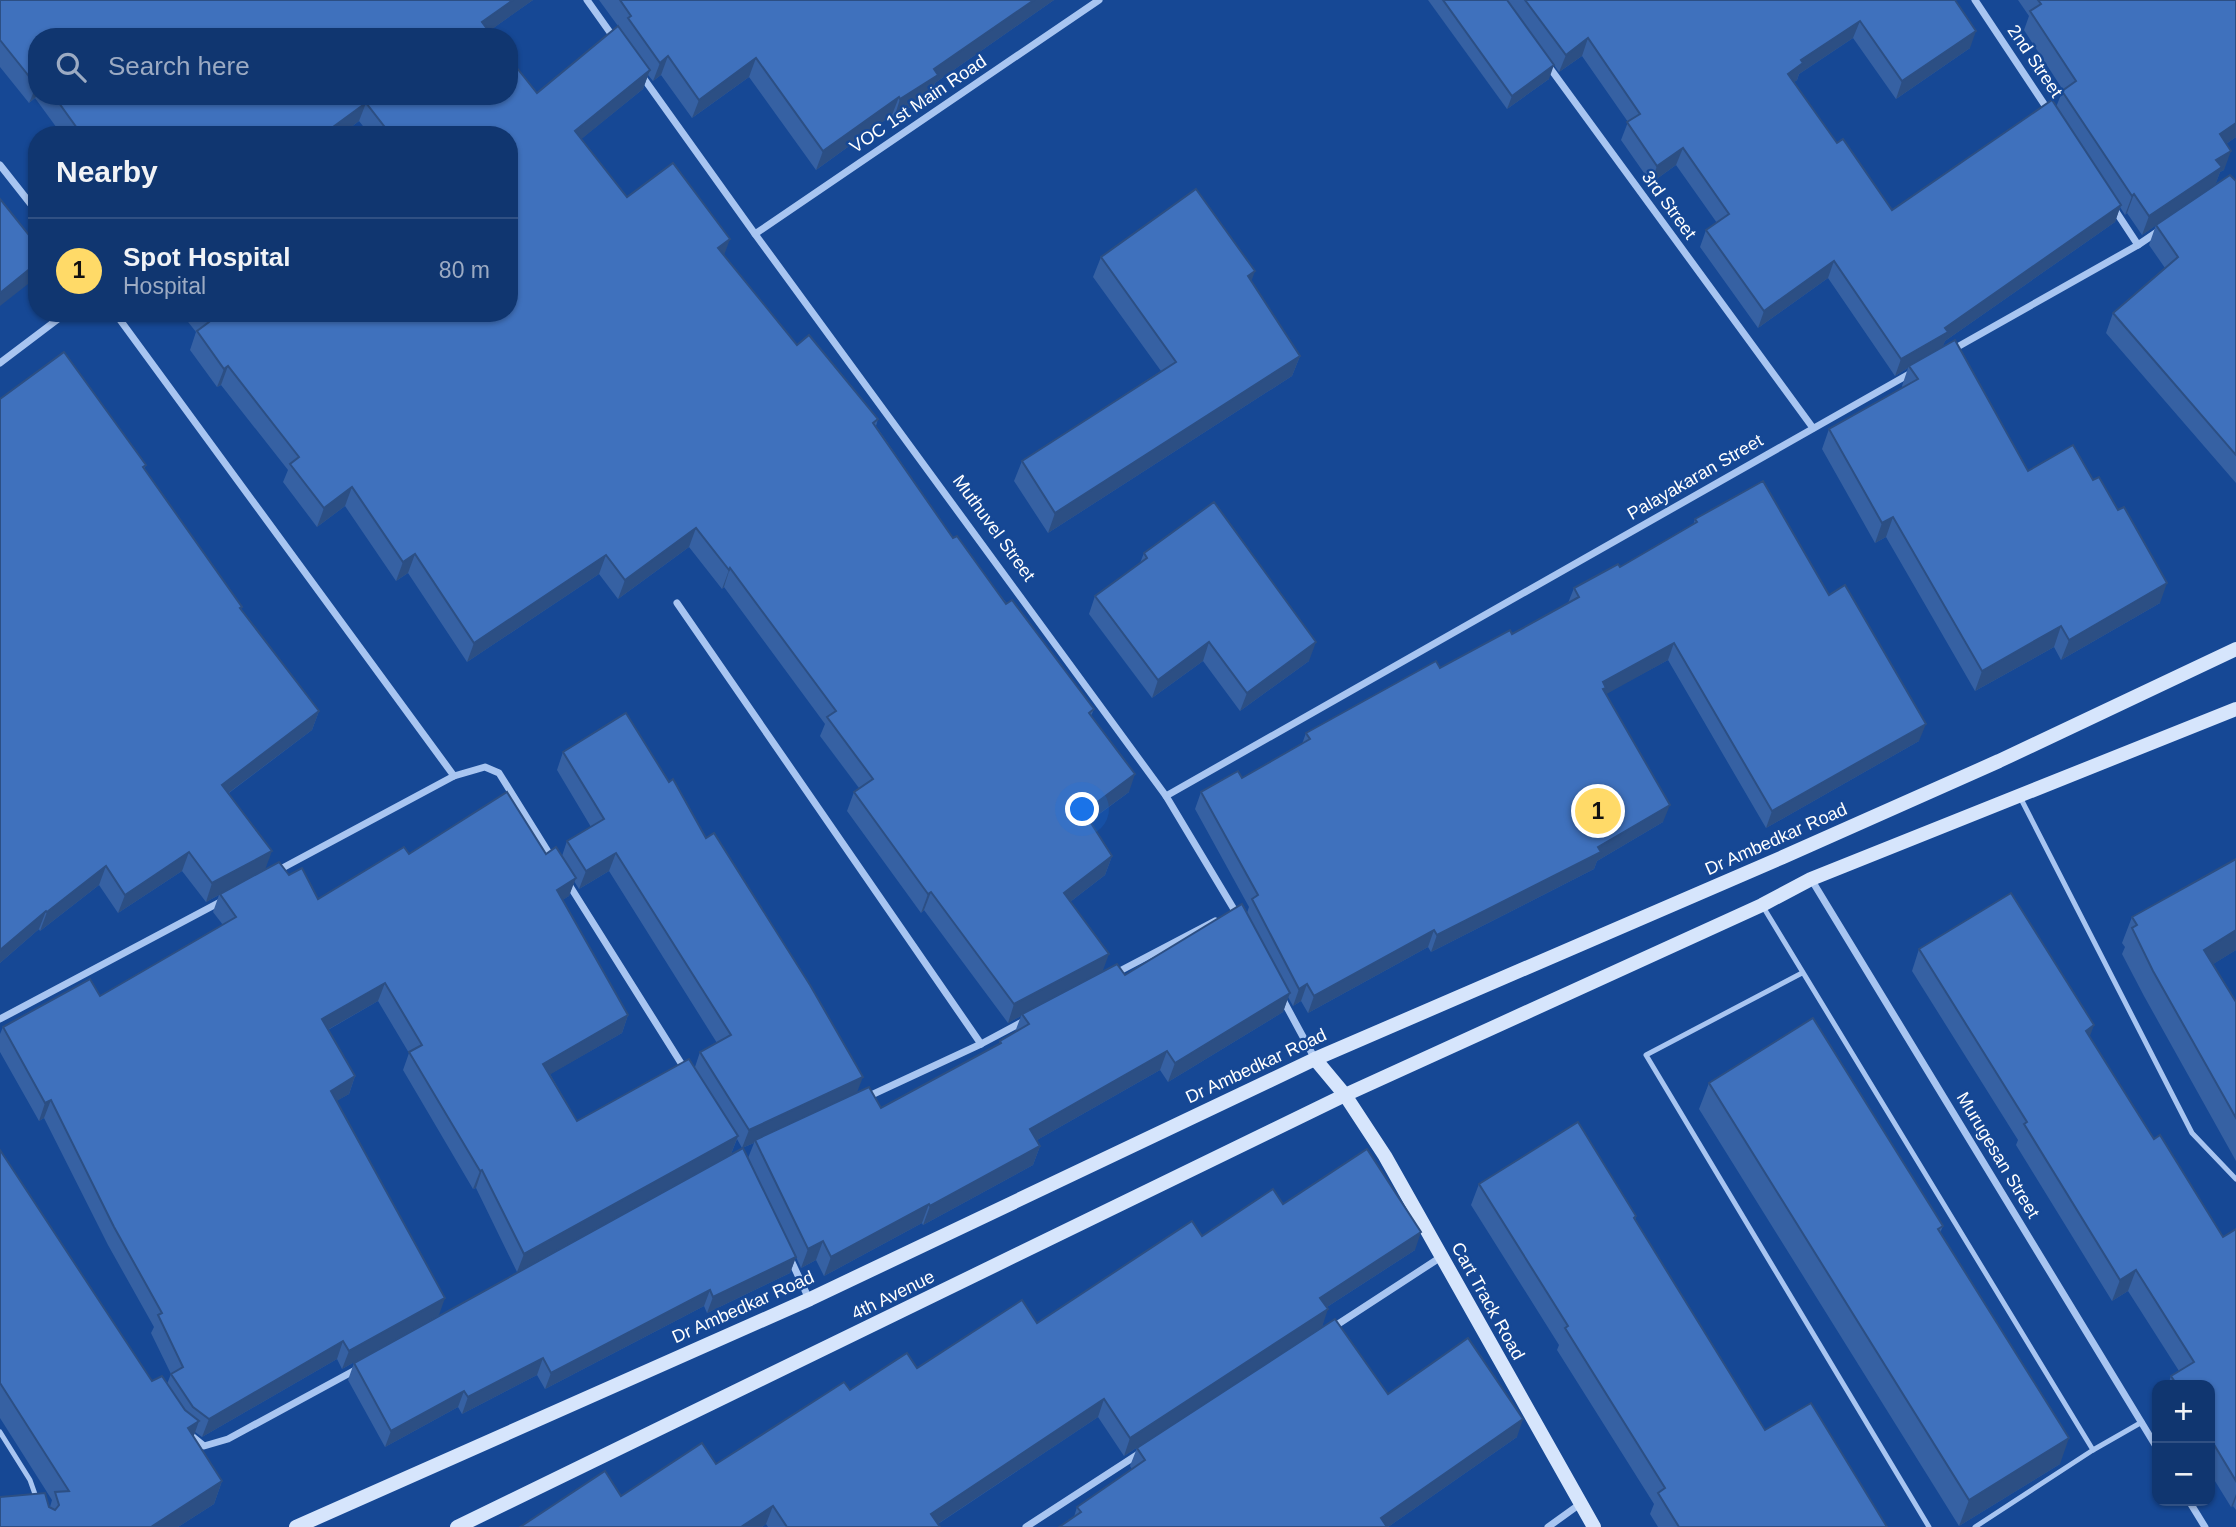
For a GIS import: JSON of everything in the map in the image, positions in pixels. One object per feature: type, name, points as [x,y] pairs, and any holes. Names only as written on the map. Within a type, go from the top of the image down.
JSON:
[{"type":"main road","name":"Dr Ambedkar Road","points":[[296,1527],[810,1299],[1315,1059],[1796,852],[2236,649]]},
{"type":"main road","points":[[1315,1059],[1345,1095],[1762,905],[1811,879],[2236,709]]},
{"type":"main road","name":"Cart Track Road","points":[[1345,1095],[1385,1156],[1594,1527]]},
{"type":"main road","name":"4th Avenue","points":[[457,1527],[1345,1095]]},
{"type":"street","points":[[587,0],[619,45]]},
{"type":"street","name":"VOC 1st Main Road","points":[[755,234],[1099,0]]},
{"type":"street","name":"2nd Street","points":[[1975,0],[2053,116]]},
{"type":"street","name":"3rd Street","points":[[1541,56],[1813,428]]},
{"type":"street","name":"Muthuvel Street","points":[[635,67],[1166,796],[1241,922]]},
{"type":"street","points":[[0,165],[28,201]]},
{"type":"street","points":[[2107,198],[2138,244]]},
{"type":"street","points":[[1945,353],[2171,223]]},
{"type":"street","points":[[0,363],[54,322]]},
{"type":"street","points":[[122,322],[454,776]]},
{"type":"street","name":"Palayakaran Street","points":[[1166,796],[1921,367]]},
{"type":"street","points":[[677,603],[981,1044]]},
{"type":"street","points":[[270,875],[454,776],[485,767],[499,773],[557,866]]},
{"type":"street","points":[[565,877],[689,1075]]},
{"type":"street","name":"Murugesan Street","points":[[1811,879],[2154,1443]]},
{"type":"street","points":[[0,1019],[233,895]]},
{"type":"street","points":[[1102,980],[1235,910]]},
{"type":"street","points":[[1278,990],[1315,1059]]},
{"type":"street","points":[[854,1103],[1029,1019]]},
{"type":"street","points":[[786,1252],[810,1299]]},
{"type":"street","points":[[1326,1332],[1441,1257]]},
{"type":"street","points":[[182,1429],[204,1446],[228,1439],[371,1361]]},
{"type":"street","points":[[1027,1527],[1153,1444]]},
{"type":"street","points":[[1548,1527],[1580,1504]]},
{"type":"street","points":[[2192,1506],[2205,1527]]},
{"type":"lane","points":[[2020,797],[2192,1133],[2236,1180]]},
{"type":"lane","points":[[1762,905],[2093,1450]]},
{"type":"lane","points":[[1802,973],[1646,1055],[1930,1527]]},
{"type":"lane","points":[[1975,1527],[2093,1450],[2142,1422]]},
{"type":"lane","points":[[0,1432],[30,1480],[38,1504]]},
{"type":"building","points":[[0,0],[513,0],[482,22],[486,28],[28,28],[28,75],[0,40]]},
{"type":"building","points":[[620,0],[1034,0],[934,69],[938,75],[900,99],[899,97],[823,151],[756,58],[699,100],[668,56],[660,63],[628,18],[631,16]]},
{"type":"building","points":[[1443,0],[1507,0],[1554,65],[1512,96]]},
{"type":"building","points":[[1525,0],[1955,0],[1976,31],[1902,81],[1860,21],[1801,60],[1803,63],[1788,74],[1837,143],[1843,139],[1892,210],[2052,100],[2121,205],[1945,328],[1948,332],[1901,359],[1834,261],[1764,311],[1706,230],[1729,214],[1683,148],[1657,166],[1627,122],[1640,114],[1588,38],[1566,55]]},
{"type":"building","points":[[2038,0],[2236,0],[2236,123],[2220,134],[2231,151],[2216,160],[2222,167],[2149,216],[2134,194],[2132,196],[2062,91],[2076,81],[2030,11],[2041,4]]},
{"type":"building","points":[[618,26],[650,70],[575,131],[627,197],[673,163],[730,239],[718,248],[797,345],[809,335],[878,419],[873,423],[953,538],[957,536],[1006,604],[1012,600],[1094,709],[1089,713],[1135,774],[1084,812],[1112,856],[1064,893],[1109,954],[1014,1004],[931,892],[928,894],[854,792],[873,779],[827,717],[836,711],[730,568],[729,570],[696,528],[625,580],[606,555],[474,643],[415,554],[403,562],[352,487],[324,508],[290,464],[299,457],[228,366],[224,369],[197,331],[209,322],[518,322],[518,126],[384,126],[368,105],[518,105],[518,69],[537,93]]},
{"type":"building","points":[[60,105],[363,105],[334,126],[76,126]]},
{"type":"building","points":[[2230,175],[2236,181],[2236,455],[2113,313],[2178,257],[2156,225]]},
{"type":"building","points":[[1196,189],[1255,271],[1248,276],[1300,356],[1055,513],[1022,461],[1176,362],[1101,257]]},
{"type":"building","points":[[0,199],[28,234],[28,270],[0,293]]},
{"type":"building","points":[[1955,340],[2028,471],[2073,445],[2093,480],[2099,477],[2118,510],[2124,507],[2167,583],[2069,640],[2061,626],[1982,671],[1893,517],[1882,523],[1829,429],[1918,379],[1909,366]]},
{"type":"building","points":[[64,352],[146,465],[143,467],[242,607],[240,608],[319,711],[222,785],[272,851],[212,883],[189,852],[125,895],[106,866],[0,950],[0,399]]},
{"type":"building","points":[[1763,481],[1829,595],[1845,585],[1926,724],[1772,811],[1674,643],[1603,682],[1606,688],[1603,689],[1670,805],[1598,847],[1601,852],[1437,935],[1434,930],[1314,996],[1307,984],[1299,989],[1252,899],[1258,895],[1201,792],[1238,771],[1242,778],[1310,739],[1306,733],[1436,661],[1440,668],[1510,630],[1512,634],[1579,597],[1574,588],[1618,564],[1620,567],[1697,522],[1695,519]]},
{"type":"building","points":[[1214,502],[1316,642],[1247,693],[1209,642],[1158,680],[1095,596],[1147,558],[1144,553]]},
{"type":"building","points":[[626,713],[669,782],[673,779],[706,838],[714,833],[810,985],[863,1077],[749,1130],[700,1052],[731,1035],[616,853],[586,871],[567,841],[604,819],[563,752]]},
{"type":"building","points":[[507,792],[546,854],[556,847],[576,878],[557,890],[628,1015],[543,1064],[577,1121],[689,1059],[738,1136],[524,1254],[482,1170],[480,1171],[409,1052],[422,1045],[385,983],[322,1019],[355,1076],[331,1091],[445,1298],[349,1351],[343,1341],[209,1419],[193,1407],[171,1374],[183,1367],[158,1315],[162,1313],[114,1227],[51,1100],[45,1103],[3,1027],[90,979],[100,996],[236,917],[220,894],[279,862],[289,875],[302,868],[318,899],[404,847],[409,854]]},
{"type":"building","points":[[2236,859],[2236,930],[2204,950],[2236,1002],[2236,1118],[2153,971],[2132,928],[2137,925],[2132,917]]},
{"type":"building","points":[[2011,893],[2094,1025],[2086,1031],[2154,1139],[2160,1135],[2223,1237],[2236,1229],[2236,1481],[2215,1446],[2215,1380],[2174,1380],[2171,1376],[2194,1362],[2136,1270],[2120,1280],[2024,1124],[2027,1122],[1919,949]]},
{"type":"building","points":[[1242,904],[1290,993],[1175,1063],[1167,1051],[1030,1129],[1040,1146],[930,1206],[929,1204],[831,1257],[823,1241],[808,1249],[755,1140],[869,1087],[881,1108],[1001,1043],[1000,1041],[1029,1024],[1022,1014],[1117,964],[1125,975]]},
{"type":"building","points":[[1813,1018],[1943,1226],[1938,1229],[2069,1438],[1969,1500],[1709,1083]]},
{"type":"building","points":[[1578,1122],[1765,1430],[1811,1403],[1887,1527],[1679,1527],[1658,1493],[1665,1488],[1479,1184]]},
{"type":"building","points":[[743,1148],[796,1257],[713,1297],[710,1290],[551,1373],[543,1358],[468,1397],[464,1391],[391,1431],[354,1363]]},
{"type":"building","points":[[1367,1149],[1421,1232],[1320,1298],[1328,1309],[1130,1438],[1104,1399],[931,1514],[940,1527],[787,1527],[773,1506],[741,1527],[520,1527],[605,1471],[621,1496],[702,1443],[716,1464],[844,1382],[850,1390],[907,1353],[917,1368],[1022,1300],[1037,1323],[1192,1221],[1202,1236],[1273,1189],[1283,1204]]},
{"type":"building","points":[[0,1150],[152,1381],[162,1376],[185,1410],[199,1421],[188,1428],[222,1481],[151,1527],[0,1527],[0,1497],[45,1493],[49,1507],[55,1510],[59,1505],[55,1492],[69,1491],[0,1383]]},
{"type":"building","points":[[1335,1319],[1388,1394],[1468,1338],[1523,1419],[1381,1518],[1387,1527],[1059,1527],[1081,1512],[1077,1507],[1145,1460],[1137,1448]]},
{"type":"place","name":"Spot Hospital","points":[[1598,811]]}]
